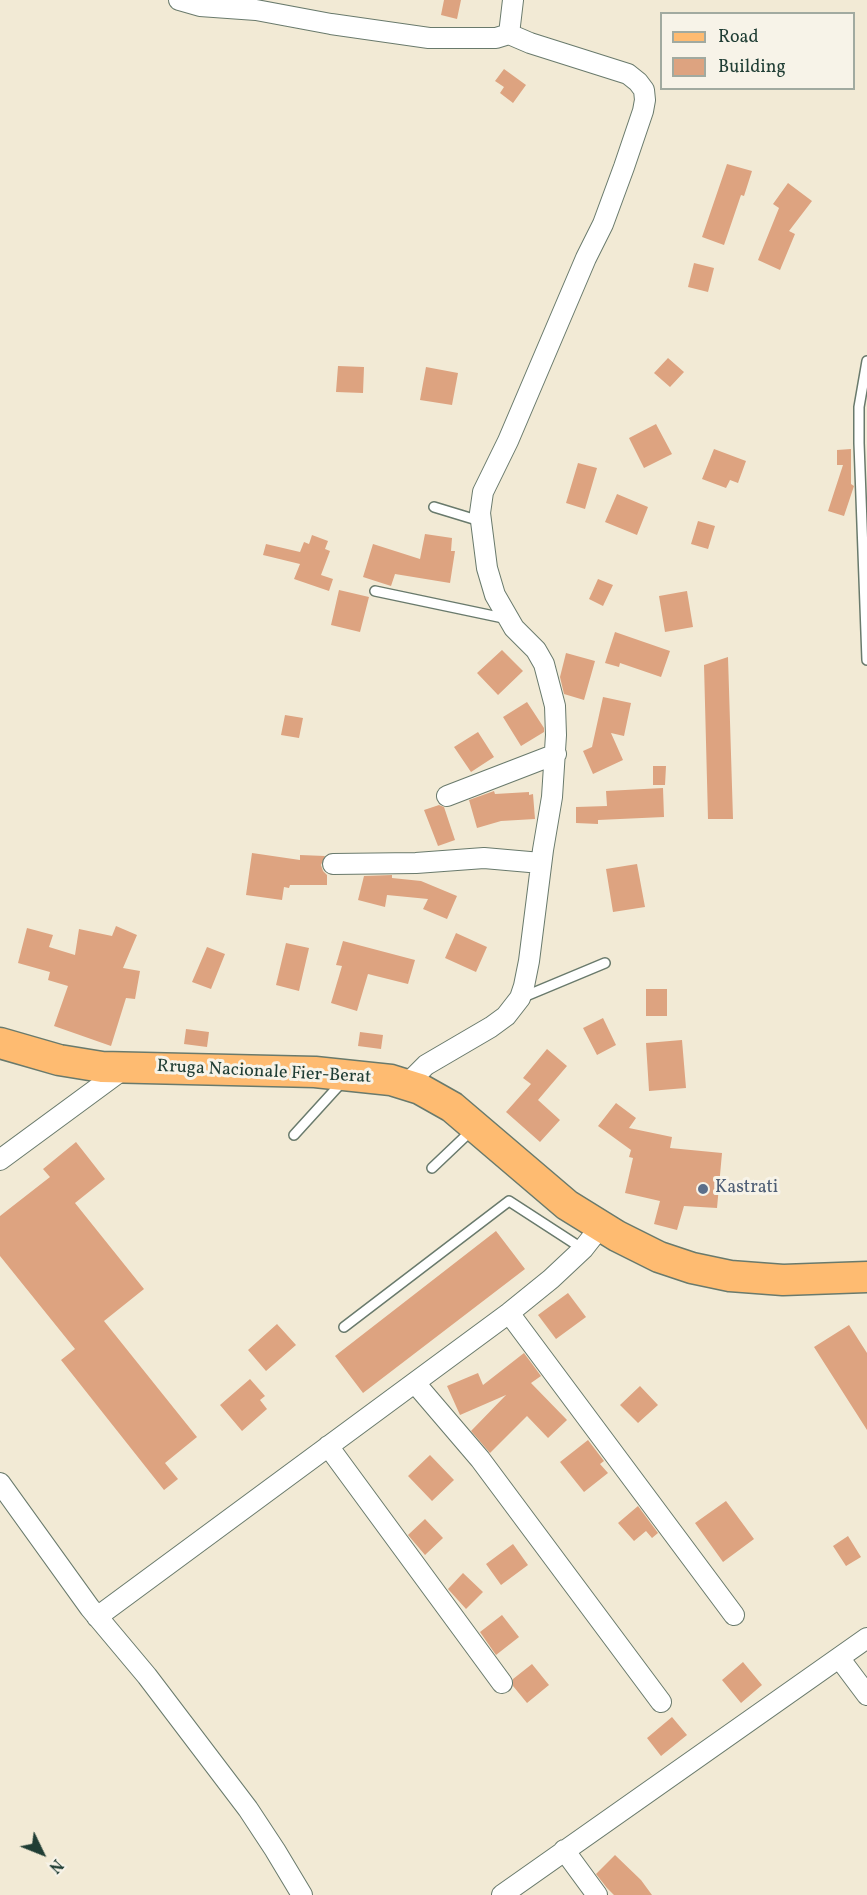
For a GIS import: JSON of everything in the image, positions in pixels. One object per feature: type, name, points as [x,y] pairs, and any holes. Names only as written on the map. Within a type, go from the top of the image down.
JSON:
[{"type":"main road","name":"Rruga Nacionale Fier-Berat","points":[[0,1043],[59,1060],[102,1067],[350,1074],[407,1084],[437,1098],[476,1126],[567,1205],[592,1238],[692,1268],[730,1276],[783,1280],[867,1277]]},
{"type":"street","points":[[179,0],[200,6],[256,10],[330,24],[429,38],[496,38],[509,34],[530,44],[628,74],[644,90],[645,100],[628,156],[603,224],[586,258],[508,441],[483,492],[480,513],[487,568],[495,595],[508,619],[536,650],[544,664],[555,706],[552,797],[529,961],[520,998],[506,1016],[490,1028],[426,1065],[407,1084]]},
{"type":"street","points":[[509,34],[513,0]]},
{"type":"street","points":[[447,796],[555,754]]},
{"type":"street","points":[[333,864],[416,863],[484,858],[541,863]]},
{"type":"street","points":[[0,1160],[125,1068]]},
{"type":"street","points":[[97,1617],[509,1313],[551,1279],[592,1238]]},
{"type":"street","points":[[509,1313],[734,1615]]},
{"type":"street","points":[[415,1383],[480,1459],[661,1702]]},
{"type":"street","points":[[328,1446],[502,1683]]},
{"type":"street","points":[[0,1483],[97,1617],[147,1676],[228,1783],[266,1836],[302,1895]]},
{"type":"street","points":[[501,1895],[867,1638]]},
{"type":"street","points":[[840,1659],[867,1695]]},
{"type":"street","points":[[564,1850],[597,1895]]},
{"type":"lane","points":[[867,361],[859,407],[859,443],[867,660]]},
{"type":"lane","points":[[434,507],[481,521]]},
{"type":"lane","points":[[375,591],[508,619]]},
{"type":"lane","points":[[520,998],[605,963]]},
{"type":"lane","points":[[294,1135],[350,1074]]},
{"type":"lane","points":[[432,1168],[476,1126]]},
{"type":"lane","points":[[344,1327],[509,1201],[592,1238]]},
{"type":"building","points":[[444,0],[461,0],[457,19],[441,15]]},
{"type":"building","points":[[504,69],[526,85],[513,103],[500,93],[504,87],[495,81]]},
{"type":"building","points":[[727,164],[752,171],[724,245],[702,237]]},
{"type":"building","points":[[788,183],[812,201],[789,231],[795,234],[780,270],[758,260],[779,208],[773,204]]},
{"type":"building","points":[[694,263],[714,268],[708,292],[688,287]]},
{"type":"building","points":[[668,358],[684,372],[670,387],[654,373]]},
{"type":"building","points":[[338,366],[364,367],[363,393],[336,392]]},
{"type":"building","points":[[426,367],[458,373],[452,405],[420,400]]},
{"type":"building","points":[[656,424],[672,454],[644,468],[629,438]]},
{"type":"building","points":[[714,449],[746,461],[738,483],[730,480],[726,488],[702,479]]},
{"type":"building","points":[[851,449],[851,484],[854,486],[844,516],[828,511],[843,465],[837,465],[837,450]]},
{"type":"building","points":[[578,463],[597,468],[585,509],[566,503]]},
{"type":"building","points":[[617,494],[648,507],[637,535],[605,522]]},
{"type":"building","points":[[698,521],[715,526],[708,549],[691,544]]},
{"type":"building","points":[[425,534],[452,538],[451,551],[455,551],[450,583],[395,574],[391,586],[363,577],[373,544],[420,559]]},
{"type":"building","points":[[312,535],[328,541],[325,549],[330,551],[321,575],[333,579],[329,591],[294,579],[300,564],[263,555],[266,544],[300,552],[304,542],[309,544]]},
{"type":"building","points":[[598,579],[613,585],[603,606],[589,599]]},
{"type":"building","points":[[339,590],[369,597],[360,632],[331,625]]},
{"type":"building","points":[[687,591],[693,627],[665,632],[659,596]]},
{"type":"building","points":[[615,632],[670,651],[661,677],[620,663],[619,667],[605,663]]},
{"type":"building","points":[[502,650],[523,671],[498,695],[477,673]]},
{"type":"building","points":[[566,653],[595,661],[584,700],[564,694],[560,677]]},
{"type":"building","points":[[728,657],[733,819],[708,819],[704,665]]},
{"type":"building","points":[[603,697],[631,703],[624,736],[611,733],[623,760],[593,774],[583,751],[592,747]]},
{"type":"building","points":[[527,702],[544,728],[544,732],[521,746],[503,717]]},
{"type":"building","points":[[285,715],[303,718],[299,738],[281,735]]},
{"type":"building","points":[[478,732],[494,757],[471,772],[454,747]]},
{"type":"building","points":[[653,766],[666,766],[665,785],[653,785]]},
{"type":"building","points":[[663,788],[664,817],[598,820],[598,824],[576,823],[576,807],[607,806],[606,791]]},
{"type":"building","points":[[494,791],[495,794],[529,792],[529,795],[533,794],[535,819],[501,821],[477,828],[469,800]]},
{"type":"building","points":[[439,805],[444,807],[455,840],[438,846],[424,810]]},
{"type":"building","points":[[252,853],[300,860],[300,855],[325,856],[321,865],[327,875],[327,885],[284,887],[282,900],[246,895]]},
{"type":"building","points":[[637,864],[645,907],[613,912],[606,869]]},
{"type":"building","points":[[392,875],[392,878],[421,881],[457,896],[447,919],[423,909],[428,899],[387,895],[385,907],[358,900],[364,876]]},
{"type":"building","points":[[116,926],[137,935],[123,968],[140,971],[135,999],[126,998],[111,1046],[54,1026],[68,986],[48,980],[50,972],[18,963],[27,928],[53,935],[49,947],[75,955],[79,929],[112,936]]},
{"type":"building","points":[[456,933],[487,947],[476,972],[445,958]]},
{"type":"building","points":[[343,941],[415,960],[408,984],[368,974],[357,1011],[331,1003],[342,966],[336,965]]},
{"type":"building","points":[[286,943],[309,948],[299,991],[276,985]]},
{"type":"building","points":[[207,947],[225,954],[211,989],[192,982]]},
{"type":"building","points":[[646,989],[667,989],[667,1016],[646,1016]]},
{"type":"building","points":[[603,1018],[616,1045],[597,1055],[583,1028]]},
{"type":"building","points":[[186,1029],[209,1032],[207,1047],[184,1044]]},
{"type":"building","points":[[360,1032],[383,1035],[381,1049],[358,1046]]},
{"type":"building","points":[[682,1040],[686,1088],[649,1091],[646,1043]]},
{"type":"building","points":[[547,1049],[567,1066],[538,1100],[560,1120],[540,1142],[506,1112],[531,1084],[523,1078]]},
{"type":"building","points":[[616,1103],[636,1118],[629,1128],[672,1137],[670,1148],[722,1153],[717,1208],[684,1206],[677,1230],[654,1224],[660,1201],[625,1193],[633,1158],[629,1157],[631,1150],[598,1126]]},
{"type":"building","points":[[76,1142],[105,1179],[75,1203],[144,1289],[104,1321],[197,1437],[165,1463],[178,1479],[164,1490],[61,1360],[75,1349],[0,1256],[0,1216],[50,1177],[43,1169]]},
{"type":"building","points":[[496,1231],[525,1269],[363,1393],[335,1356]]},
{"type":"building","points":[[568,1293],[586,1317],[556,1339],[538,1315]]},
{"type":"building","points":[[277,1324],[296,1345],[266,1371],[248,1350]]},
{"type":"building","points":[[849,1325],[867,1353],[867,1430],[814,1347]]},
{"type":"building","points":[[524,1353],[541,1376],[531,1383],[567,1420],[548,1438],[527,1416],[490,1453],[471,1431],[506,1395],[460,1415],[447,1386],[478,1373],[483,1385]]},
{"type":"building","points":[[250,1379],[265,1396],[260,1400],[267,1409],[242,1431],[220,1405]]},
{"type":"building","points":[[640,1386],[658,1405],[638,1423],[620,1405]]},
{"type":"building","points":[[588,1440],[604,1461],[600,1464],[608,1473],[584,1492],[560,1462]]},
{"type":"building","points":[[430,1455],[454,1480],[432,1501],[408,1476]]},
{"type":"building","points":[[726,1501],[754,1539],[723,1562],[695,1523]]},
{"type":"building","points":[[638,1506],[658,1533],[652,1538],[646,1531],[634,1541],[618,1523]]},
{"type":"building","points":[[425,1519],[443,1538],[425,1555],[408,1535]]},
{"type":"building","points":[[848,1536],[861,1557],[846,1566],[833,1546]]},
{"type":"building","points":[[513,1544],[528,1565],[501,1585],[486,1564]]},
{"type":"building","points":[[463,1573],[483,1592],[466,1609],[448,1589]]},
{"type":"building","points":[[502,1615],[519,1637],[496,1655],[480,1632]]},
{"type":"building","points":[[743,1662],[762,1685],[741,1703],[722,1680]]},
{"type":"building","points":[[532,1664],[549,1685],[527,1703],[513,1686],[513,1679]]},
{"type":"building","points":[[672,1717],[687,1735],[661,1756],[647,1738]]},
{"type":"building","points":[[615,1855],[641,1880],[652,1895],[614,1895],[607,1888],[596,1874]]},
{"type":"place","name":"Kastrati","points":[[703,1189]]}]
